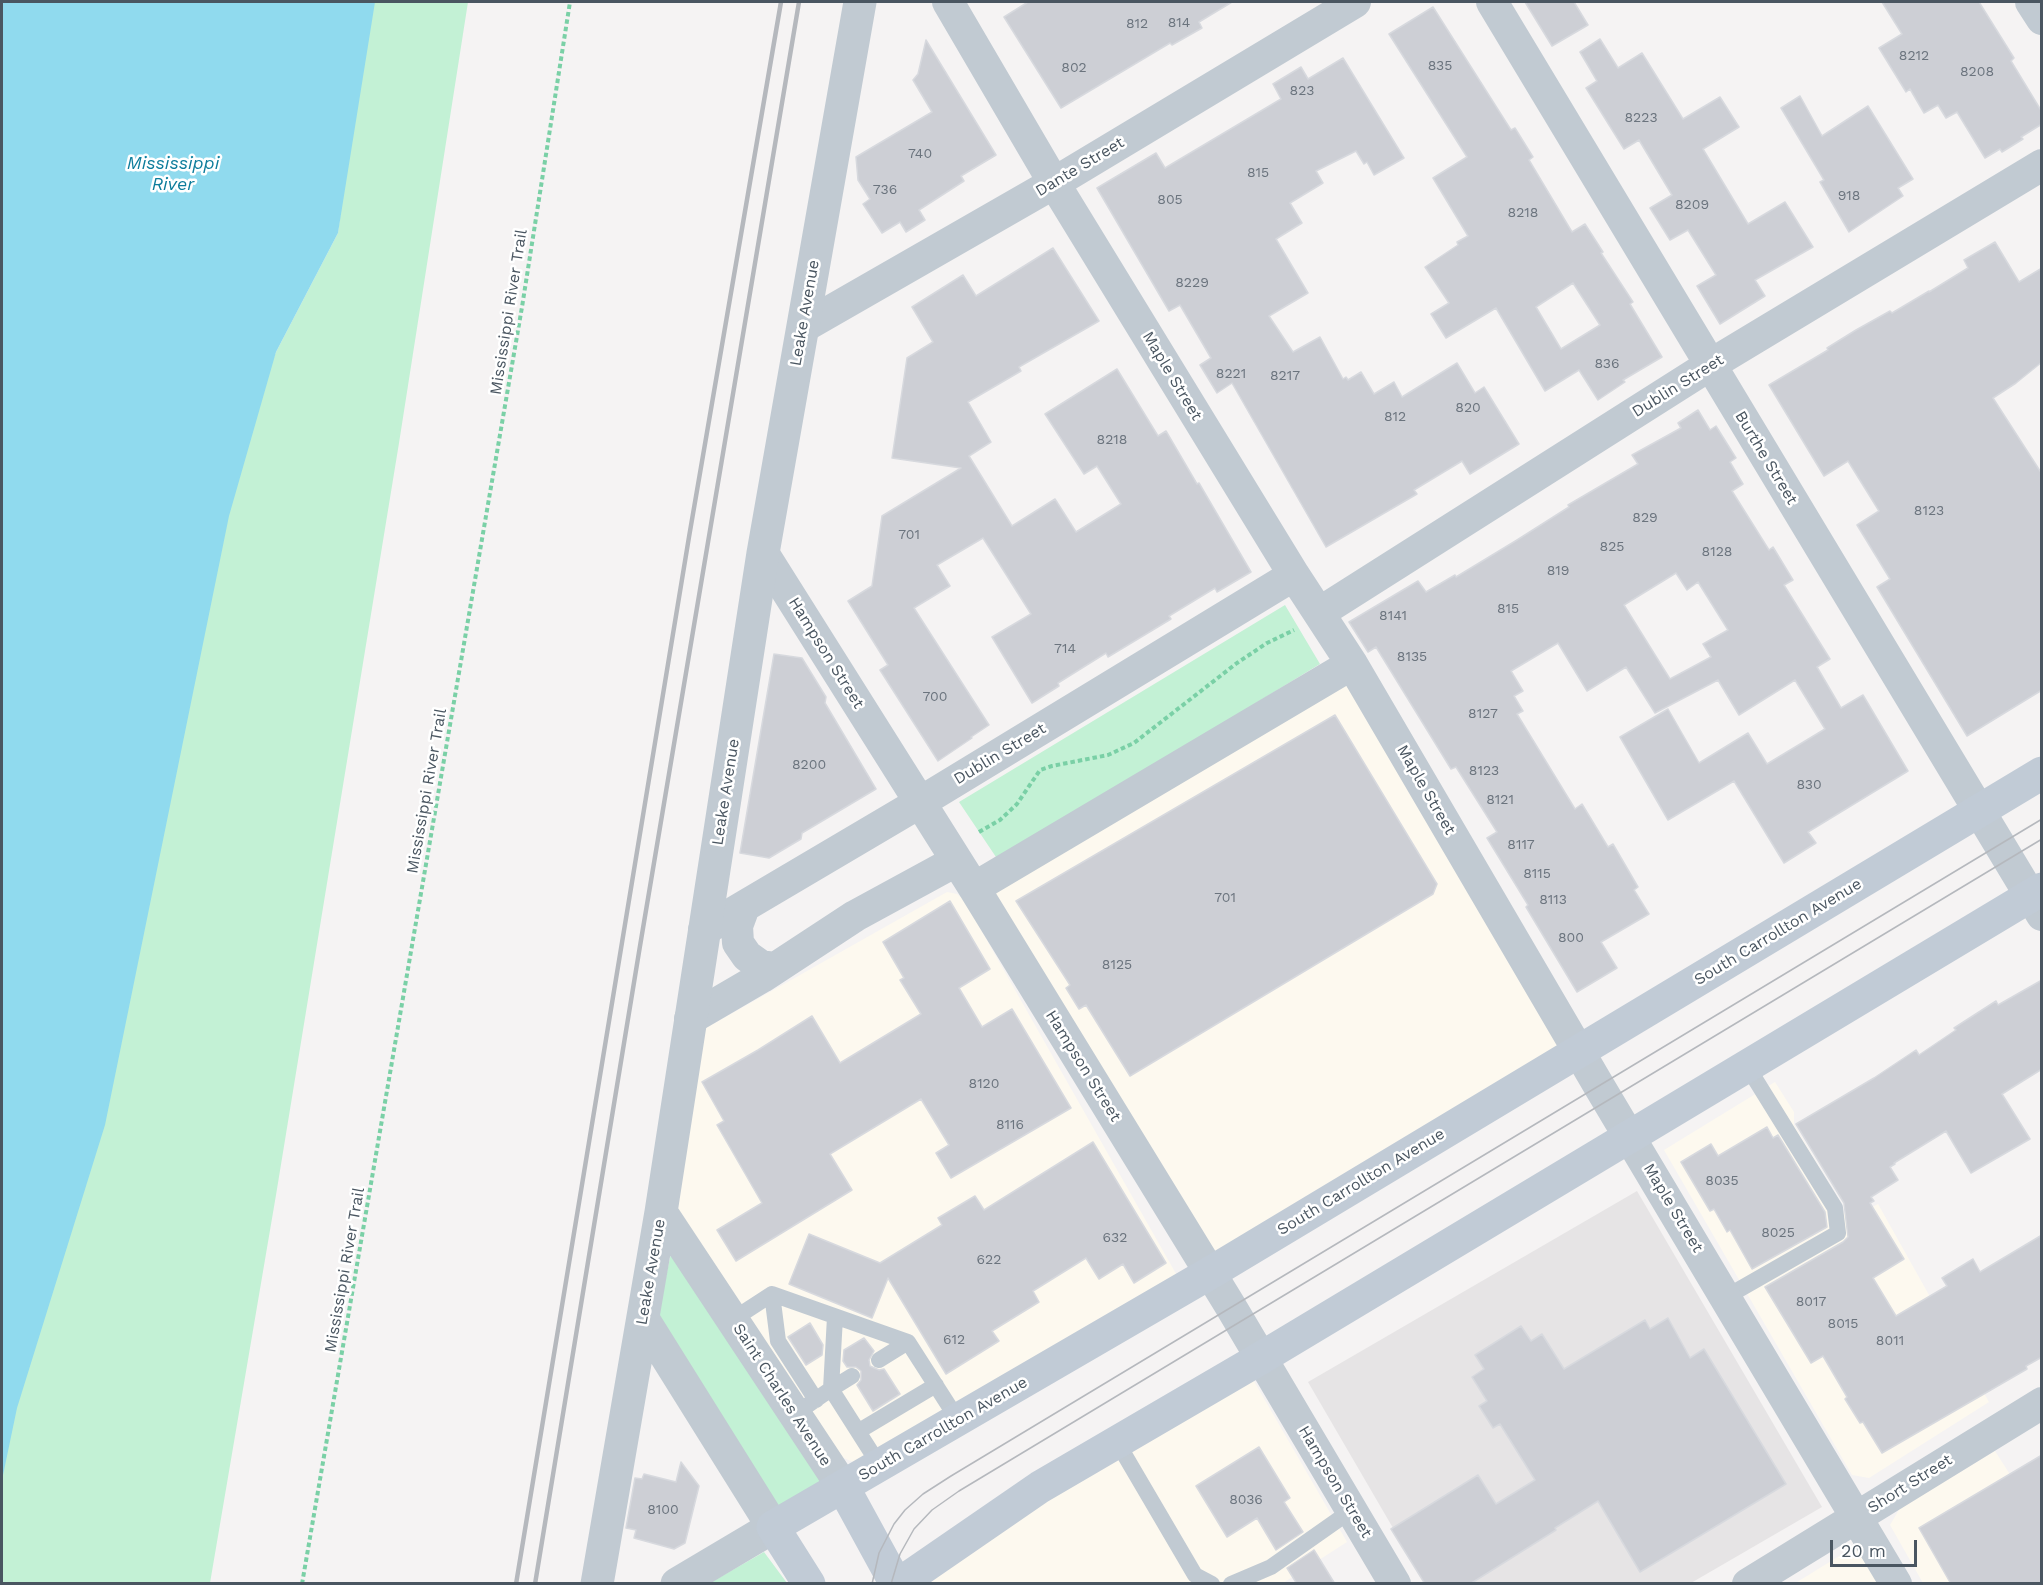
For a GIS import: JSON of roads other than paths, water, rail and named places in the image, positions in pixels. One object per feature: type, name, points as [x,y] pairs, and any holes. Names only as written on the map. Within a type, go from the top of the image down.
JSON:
[{"type":"main road","name":"South Carrollton Avenue","points":[[773,1527],[1210,1273],[2042,773]]},
{"type":"main road","points":[[898,1584],[1040,1487],[1261,1358],[1747,1066],[2038,900]]},
{"type":"main road","name":"Saint Charles Avenue","points":[[843,1487],[898,1584]]},
{"type":"main road","points":[[773,1527],[809,1584]]},
{"type":"street","name":"Leake Avenue","points":[[597,1584],[661,1212],[763,553],[860,2]]},
{"type":"street","name":"Maple Street","points":[[948,2],[1053,183],[1352,664],[1896,1584]]},
{"type":"street","name":"Dante Street","points":[[802,327],[1053,183],[1355,2]]},
{"type":"street","name":"Burthe Street","points":[[1492,2],[1978,811],[2038,900]]},
{"type":"street","points":[[2031,2],[2042,19]]},
{"type":"street","name":"Dublin Street","points":[[704,930],[919,803],[1308,596],[1710,365],[2042,165]]},
{"type":"street","name":"Hampson Street","points":[[763,553],[974,888],[1210,1273],[1395,1584]]},
{"type":"street","points":[[974,888],[1352,664]]},
{"type":"street","points":[[690,1019],[776,968],[855,916],[956,861]]},
{"type":"street","points":[[744,907],[737,926],[738,943],[747,956],[761,966],[776,968]]},
{"type":"street","name":"Saint Charles Avenue","points":[[661,1212],[732,1320],[805,1407],[843,1487]]},
{"type":"street","points":[[643,1319],[773,1527]]},
{"type":"street","name":"Short Street","points":[[1748,1584],[2042,1403]]},
{"type":"street","name":"South Carrollton Avenue","points":[[687,1581],[773,1527]]},
{"type":"lane","points":[[1726,1297],[1838,1233],[1835,1208],[1747,1066]]},
{"type":"lane","points":[[732,1320],[772,1294]]},
{"type":"lane","points":[[772,1294],[908,1342],[958,1420]]},
{"type":"lane","points":[[772,1294],[778,1341],[805,1407],[852,1376]]},
{"type":"lane","points":[[835,1317],[831,1389],[880,1466]]},
{"type":"lane","points":[[879,1360],[908,1342]]},
{"type":"lane","points":[[859,1431],[936,1386]]},
{"type":"lane","points":[[1117,1442],[1195,1575],[1212,1584]]},
{"type":"lane","points":[[1231,1584],[1271,1568],[1352,1510]]},
{"type":"water","name":"Mississippi River","points":[[2,2],[375,2],[338,233],[276,352],[229,516],[105,1125],[17,1408],[2,1480]]},
{"type":"tram line","points":[[872,1584],[879,1553],[894,1524],[905,1510],[923,1494],[2042,819]]},
{"type":"tram line","points":[[891,1584],[900,1554],[914,1529],[932,1510],[959,1491],[2042,839]]},
{"type":"railway","points":[[516,1584],[689,537],[781,2]]},
{"type":"railway","points":[[535,1584],[799,2]]}]
